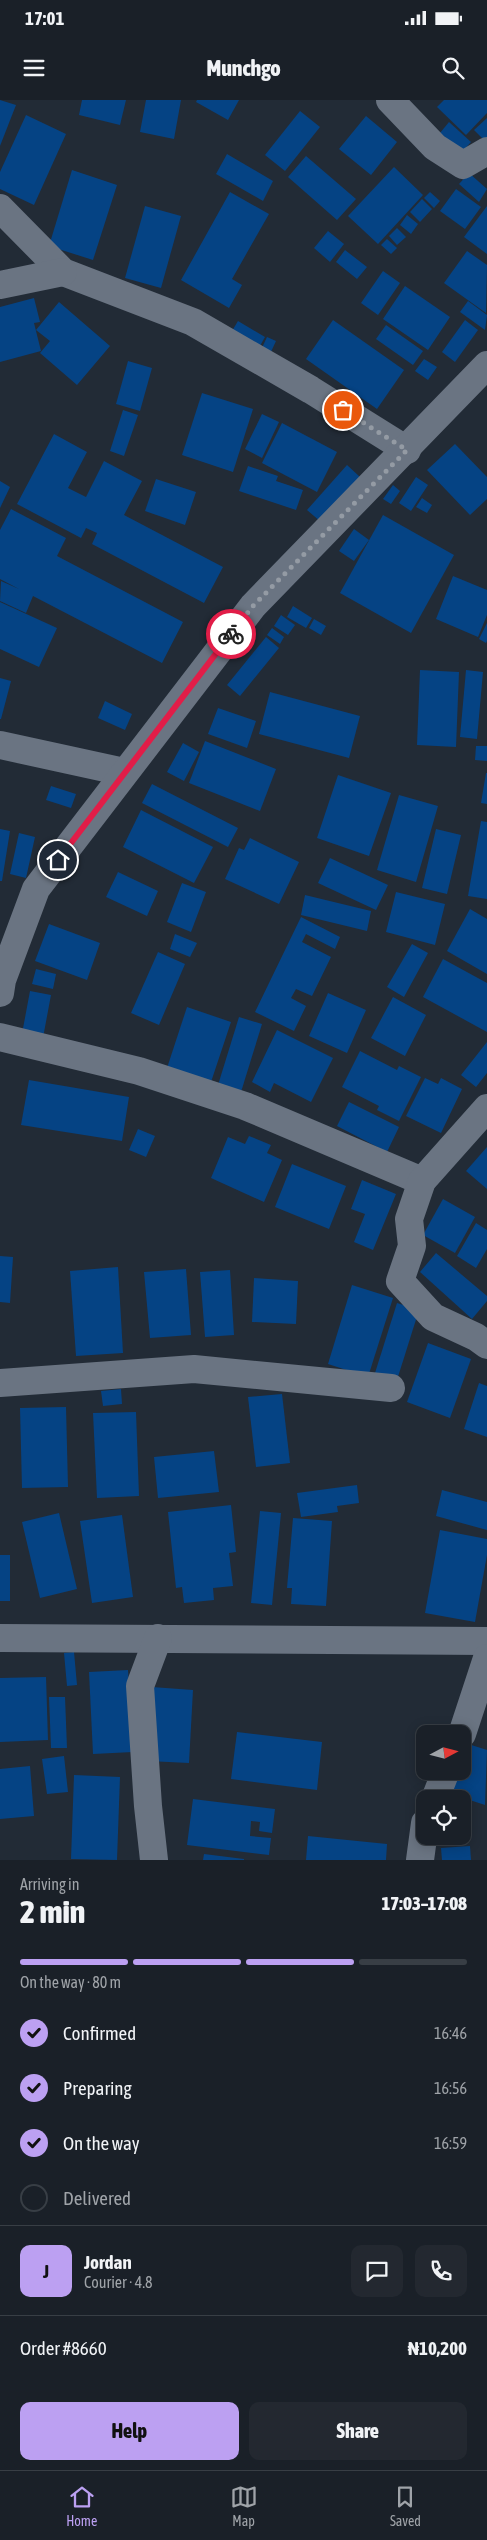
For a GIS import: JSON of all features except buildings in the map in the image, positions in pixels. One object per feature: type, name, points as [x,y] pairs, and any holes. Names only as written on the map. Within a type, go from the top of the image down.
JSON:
[{"type":"street","points":[[390,100],[435,146],[463,165],[487,151]]},
{"type":"street","points":[[0,208],[62,272],[193,322],[311,390],[407,450]]},
{"type":"street","points":[[0,285],[62,272]]},
{"type":"street","points":[[0,993],[2,980],[36,889],[124,772],[253,606],[407,450],[487,365]]},
{"type":"street","points":[[0,745],[124,772]]},
{"type":"street","points":[[0,1038],[139,1071],[236,1103],[422,1181]]},
{"type":"street","points":[[487,1108],[422,1181],[409,1219],[412,1246],[400,1281],[433,1317],[476,1337],[487,1345]]},
{"type":"street","points":[[0,1383],[194,1369],[391,1388]]},
{"type":"street","points":[[0,1638],[487,1641]]},
{"type":"street","points":[[154,1860],[148,1806],[140,1686],[158,1638]]},
{"type":"street","points":[[465,1725],[487,1658]]},
{"type":"street","points":[[420,1860],[422,1845]]},
{"type":"way so far","points":[[231,634],[253,606],[407,450],[343,410]]},
{"type":"route","points":[[58,860],[231,634]]}]
